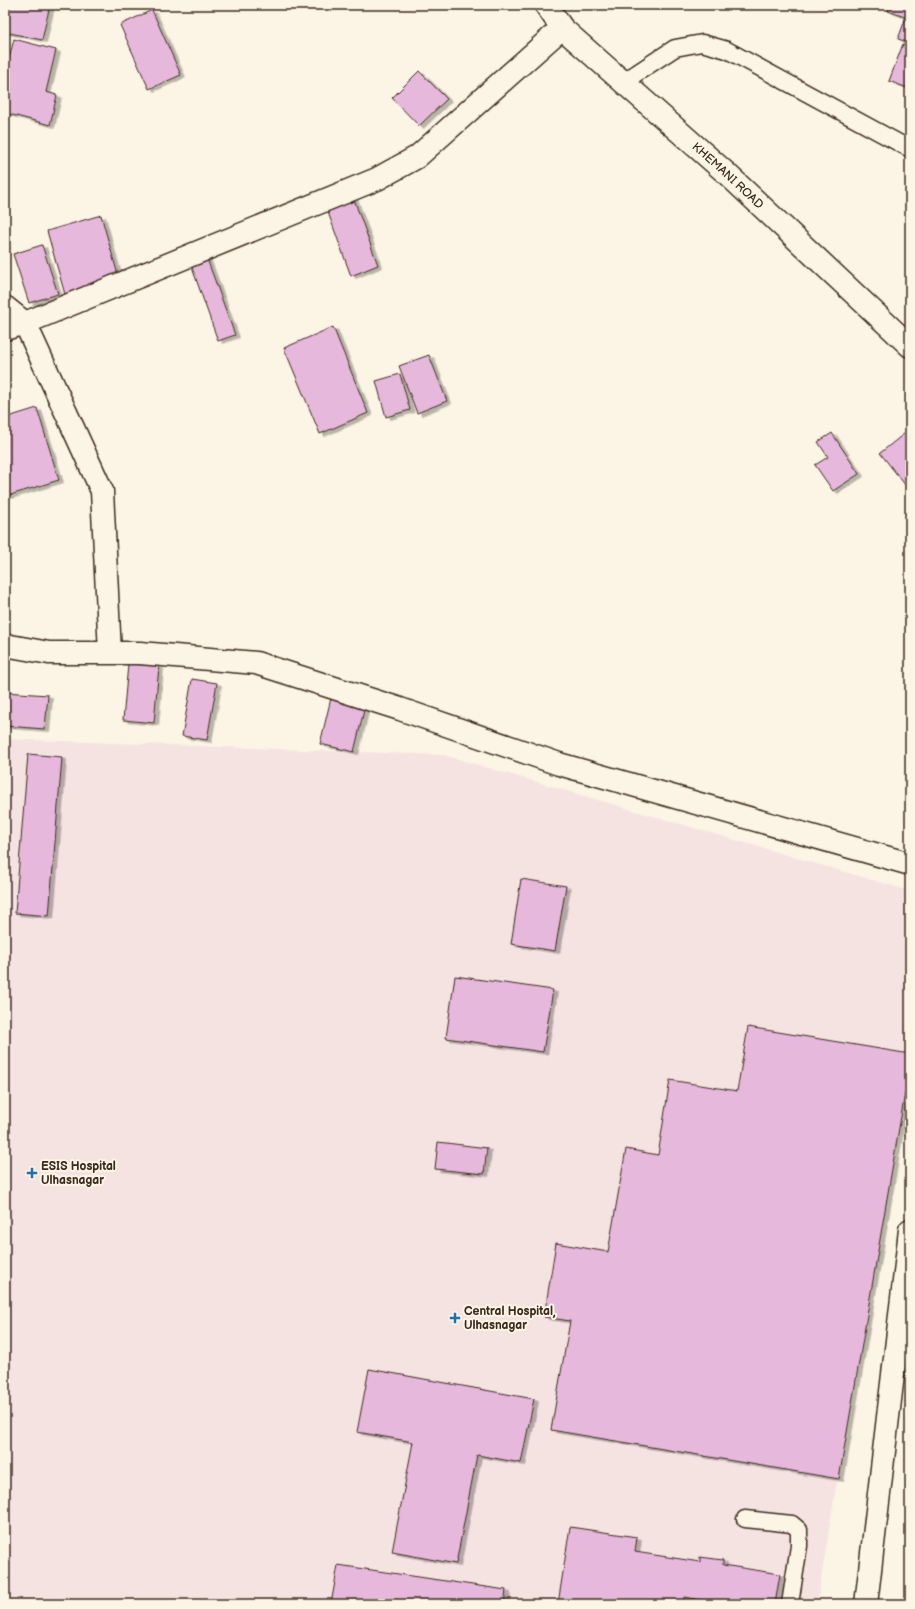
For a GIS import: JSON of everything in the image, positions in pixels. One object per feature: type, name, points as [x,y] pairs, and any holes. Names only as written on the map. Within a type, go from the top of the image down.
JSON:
[{"type":"street","name":"KHEMANI ROAD","points":[[546,5],[562,28],[726,174],[910,346]]},
{"type":"street","points":[[5,329],[26,323],[377,179],[417,157],[562,28]]},
{"type":"street","points":[[5,307],[26,323],[102,491],[110,653]]},
{"type":"street","points":[[5,645],[49,654],[140,653],[256,663],[392,706],[559,764],[910,864]]},
{"type":"street","points":[[866,1604],[908,1268],[910,1230]]},
{"type":"lane","points":[[623,82],[676,48],[702,43],[726,50],[910,149]]},
{"type":"lane","points":[[744,1519],[792,1524],[799,1530],[799,1546],[790,1604]]},
{"type":"shaded area","name":"Central Hospital, Ulhasnagar","points":[[5,739],[444,755],[910,891],[910,1032],[817,1604],[5,1604]]},
{"type":"building","points":[[10,5],[50,5],[42,40],[5,32],[5,25]]},
{"type":"building","points":[[890,5],[910,5],[910,19],[888,11]]},
{"type":"building","points":[[152,10],[181,75],[149,89],[120,25]]},
{"type":"building","points":[[905,20],[910,22],[910,43],[898,39]]},
{"type":"building","points":[[14,39],[56,50],[46,92],[57,95],[50,125],[5,113],[5,74]]},
{"type":"building","points":[[903,44],[910,46],[910,89],[889,81]]},
{"type":"building","points":[[419,71],[447,99],[419,126],[392,98]]},
{"type":"building","points":[[352,194],[378,265],[351,276],[325,204]]},
{"type":"building","points":[[101,215],[120,282],[66,298],[47,231]]},
{"type":"building","points":[[42,245],[58,294],[29,303],[13,254]]},
{"type":"building","points":[[206,256],[235,335],[218,341],[190,262]]},
{"type":"building","points":[[333,327],[368,413],[320,434],[284,348]]},
{"type":"building","points":[[429,355],[447,401],[417,413],[399,366]]},
{"type":"building","points":[[400,374],[410,410],[386,417],[376,381]]},
{"type":"building","points":[[37,408],[59,480],[7,496],[5,490],[5,418]]},
{"type":"building","points":[[910,429],[910,491],[880,453]]},
{"type":"building","points":[[832,433],[859,474],[833,491],[815,465],[828,457],[818,442]]},
{"type":"building","points":[[128,664],[159,666],[154,723],[123,720]]},
{"type":"building","points":[[192,679],[217,683],[207,740],[182,736]]},
{"type":"building","points":[[5,692],[48,695],[45,729],[5,726]]},
{"type":"building","points":[[331,698],[365,706],[354,752],[320,744]]},
{"type":"building","points":[[28,754],[62,757],[49,916],[15,913]]},
{"type":"building","points":[[521,879],[566,886],[555,951],[511,944]]},
{"type":"building","points":[[455,976],[553,990],[543,1052],[446,1038]]},
{"type":"building","points":[[748,1027],[910,1054],[910,1064],[839,1479],[551,1430],[570,1321],[544,1317],[556,1243],[608,1252],[626,1149],[658,1155],[670,1080],[737,1091]]},
{"type":"building","points":[[438,1142],[487,1148],[484,1174],[435,1169]]},
{"type":"building","points":[[369,1369],[534,1399],[521,1463],[477,1455],[456,1564],[392,1552],[413,1442],[357,1432]]},
{"type":"building","points":[[570,1527],[637,1537],[635,1552],[700,1562],[700,1557],[723,1560],[723,1565],[780,1574],[775,1604],[713,1604],[713,1602],[684,1597],[683,1604],[558,1604]]},
{"type":"building","points":[[338,1565],[506,1590],[504,1604],[331,1604]]},
{"type":"place","name":"ESIS Hospital Ulhasnagar","points":[[32,1173]]},
{"type":"place","name":"Central Hospital, Ulhasnagar","points":[[455,1318]]}]
